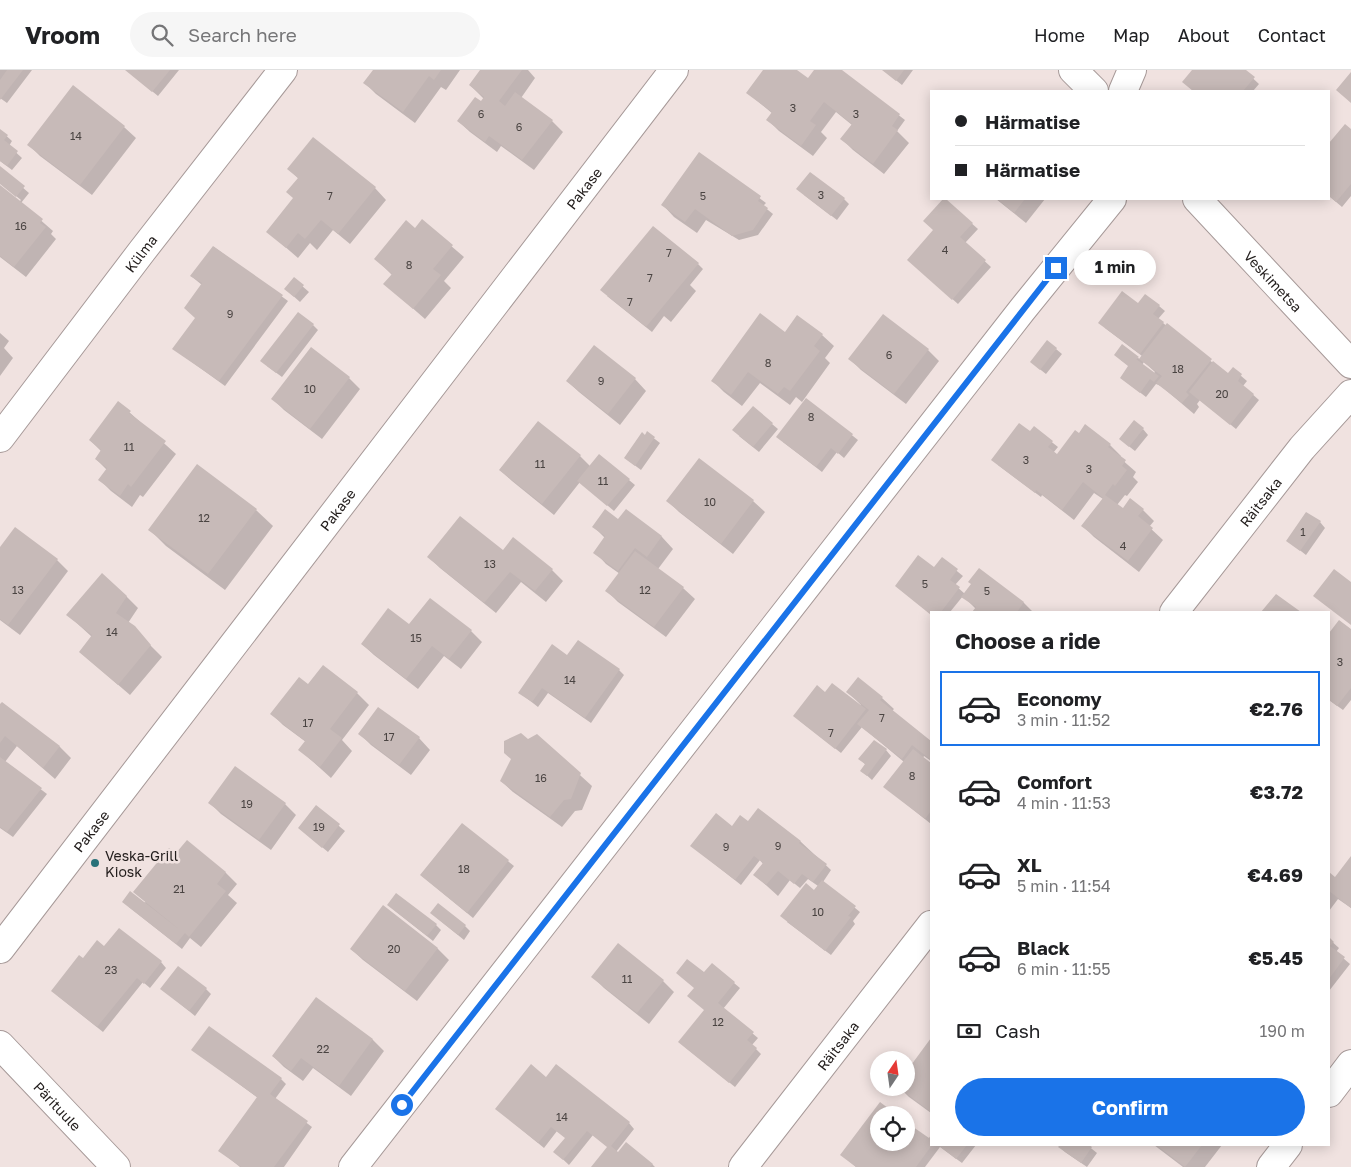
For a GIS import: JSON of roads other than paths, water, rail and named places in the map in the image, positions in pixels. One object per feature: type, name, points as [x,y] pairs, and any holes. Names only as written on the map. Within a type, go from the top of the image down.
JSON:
[{"type":"street","name":"Külma","points":[[0,438],[283,70]]},
{"type":"street","name":"Pakase","points":[[0,949],[674,70]]},
{"type":"street","points":[[1073,70],[1093,90]]},
{"type":"street","points":[[1122,90],[1132,70]]},
{"type":"street","points":[[353,1167],[1111,200]]},
{"type":"street","name":"Veskimetsa","points":[[1198,200],[1351,364]]},
{"type":"street","name":"Räitsaka","points":[[1175,611],[1302,448],[1351,394]]},
{"type":"street","name":"Räitsaka","points":[[744,1167],[930,926]]},
{"type":"street","name":"Pärituule","points":[[0,1045],[116,1167]]},
{"type":"street","points":[[1330,1092],[1351,1064]]},
{"type":"street","points":[[1271,1167],[1287,1146]]},
{"type":"place","name":"Veska-Grill Kiosk","points":[[95,863]]}]
